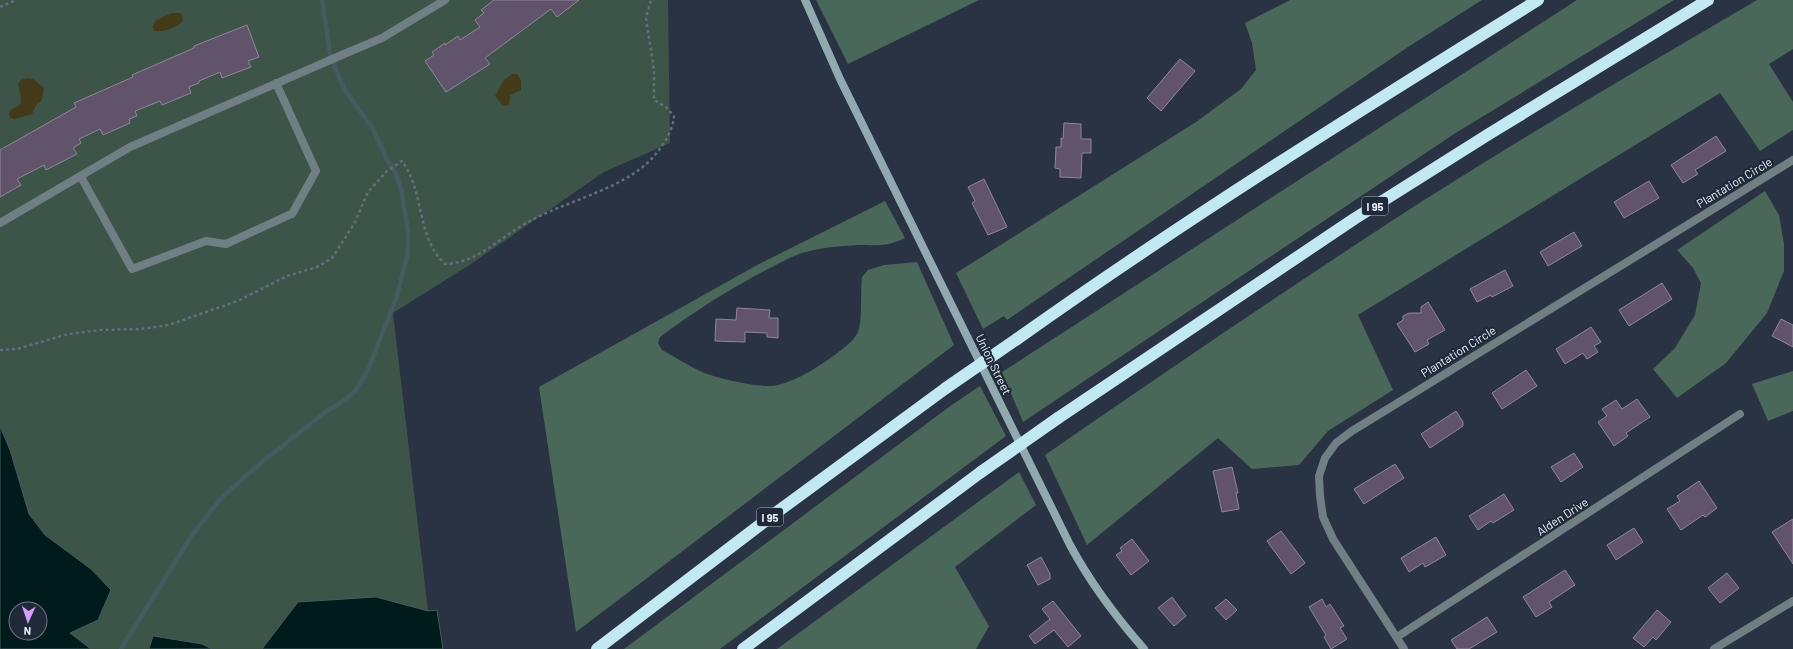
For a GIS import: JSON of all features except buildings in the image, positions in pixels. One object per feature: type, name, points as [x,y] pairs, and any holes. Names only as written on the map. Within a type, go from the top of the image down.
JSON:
[{"type":"highway","name":"I 95","points":[[597,649],[773,515],[946,388],[1017,339],[1281,161],[1538,0]]},
{"type":"highway","points":[[1704,3],[1712,0]]},
{"type":"highway","name":"I 95","points":[[743,649],[981,472],[1058,418],[1354,219],[1489,134],[1704,3]]},
{"type":"main road","name":"Union Street","points":[[805,0],[840,79],[1070,545],[1089,579],[1107,604],[1144,649]]},
{"type":"street","points":[[0,223],[130,147],[382,38],[426,13],[445,0]]},
{"type":"street","points":[[81,176],[132,269],[206,241],[226,244],[292,214],[316,171],[276,83]]},
{"type":"street","name":"Plantation Circle","points":[[1404,649],[1334,539],[1323,517],[1319,476],[1325,458],[1336,443],[1352,431],[1793,160]]},
{"type":"street","name":"Alden Drive","points":[[1397,638],[1740,414]]},
{"type":"street","points":[[1714,649],[1793,601]]},
{"type":"path","points":[[0,7],[16,0]]},
{"type":"path","points":[[0,350],[17,349],[68,334],[100,330],[142,329],[169,325],[240,300],[286,276],[317,267],[332,258],[354,224],[368,192],[387,171],[402,162],[410,171],[416,188],[427,238],[436,256],[445,264],[458,264],[469,260],[529,221],[576,199],[618,183],[647,164],[673,126],[674,116],[666,107],[654,100],[654,70],[646,18],[652,0]]},
{"type":"shaded area","points":[[0,0],[668,0],[670,143],[604,172],[471,264],[393,313],[428,611],[376,597],[263,649],[0,649]]},
{"type":"shaded area","points":[[816,0],[979,0],[848,64]]},
{"type":"shaded area","points":[[1290,0],[1482,0],[1408,47],[1007,320],[1004,316],[983,329],[956,273],[1196,122],[1241,89],[1256,70],[1252,43],[1245,23]]},
{"type":"shaded area","points":[[1577,0],[1674,0],[1454,134],[1023,422],[1002,372]]},
{"type":"shaded area","points":[[1757,0],[1793,0],[1793,49],[1769,64],[1793,102],[1793,130],[1760,151],[1720,93],[1358,315],[1393,390],[1328,431],[1299,465],[1252,469],[1218,438],[1087,545],[1045,455],[1260,308],[1435,193],[1572,109]]},
{"type":"shaded area","points":[[1765,191],[1779,215],[1784,244],[1784,271],[1767,313],[1726,363],[1677,398],[1653,369],[1675,348],[1695,315],[1701,283],[1693,268],[1677,250]]},
{"type":"shaded area","points":[[885,201],[905,238],[887,244],[828,248],[804,252],[794,256],[726,292],[660,337],[658,343],[662,350],[702,372],[717,377],[736,382],[764,386],[786,383],[802,376],[823,363],[845,347],[856,336],[860,327],[862,277],[868,270],[884,265],[917,262],[954,345],[576,632],[539,387],[759,264]]},
{"type":"shaded area","points":[[1793,371],[1793,411],[1768,421],[1752,384]]},
{"type":"shaded area","points":[[980,386],[1006,436],[720,649],[624,649],[953,404]]},
{"type":"shaded area","points":[[0,426],[10,450],[29,514],[45,535],[91,569],[111,590],[98,620],[70,633],[91,649],[0,649]]},
{"type":"shaded area","points":[[1019,472],[1036,505],[955,567],[989,626],[976,649],[777,649]]},
{"type":"shaded area","points":[[376,597],[428,611],[437,610],[443,649],[262,649],[298,602]]},
{"type":"shaded area","points":[[153,636],[202,644],[212,649],[149,649]]},
{"type":"sand","points":[[171,13],[181,13],[183,21],[170,29],[154,31],[153,26],[155,21]]},
{"type":"sand","points":[[512,74],[517,74],[521,80],[521,90],[510,95],[509,105],[505,106],[502,105],[495,96],[504,80]]},
{"type":"sand","points":[[28,78],[33,79],[44,88],[42,100],[37,104],[32,114],[15,119],[10,118],[9,114],[11,110],[21,104],[18,84],[21,80]]},
{"type":"waterway","points":[[121,649],[192,535],[222,497],[263,461],[327,411],[347,399],[355,391],[368,370],[397,296],[408,252],[408,231],[401,189],[396,174],[387,160],[373,129],[345,90],[339,77],[330,53],[322,0]]}]
